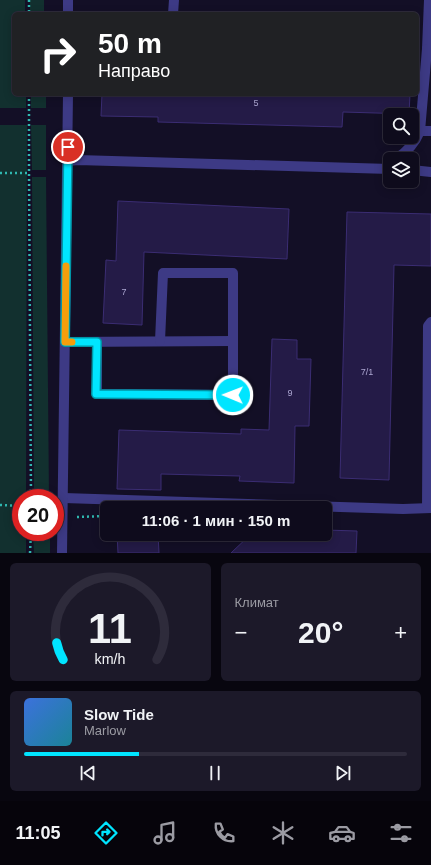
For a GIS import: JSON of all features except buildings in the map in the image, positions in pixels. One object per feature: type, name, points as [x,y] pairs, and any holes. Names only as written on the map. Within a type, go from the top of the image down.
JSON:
[{"type":"lane","points":[[68,0],[68,12]]},
{"type":"lane","points":[[173,12],[174,0]]},
{"type":"lane","points":[[406,152],[417,139],[420,131],[429,49],[429,0]]},
{"type":"lane","points":[[68,96],[64,498],[395,509],[429,508],[428,326],[431,322]]},
{"type":"lane","points":[[420,131],[431,131]]},
{"type":"lane","points":[[68,161],[78,160],[383,169]]},
{"type":"lane","points":[[376,169],[383,166]]},
{"type":"lane","points":[[419,171],[431,172]]},
{"type":"lane","points":[[97,342],[96,394],[233,395],[233,273],[163,273],[160,341]]},
{"type":"lane","points":[[65,342],[233,341]]},
{"type":"lane","points":[[62,541],[62,553]]},
{"type":"path","points":[[29,0],[29,12]]},
{"type":"path","points":[[29,96],[31,489]]},
{"type":"path","points":[[0,173],[29,173]]},
{"type":"path","points":[[0,505],[12,506]]},
{"type":"path","points":[[77,523],[77,516],[100,516]]},
{"type":"path","points":[[30,553],[31,541]]},
{"type":"green space","points":[[0,0],[25,0],[25,12],[12,12],[12,96],[26,96],[26,108],[0,108]]},
{"type":"green space","points":[[30,0],[44,0],[44,12],[30,12]]},
{"type":"green space","points":[[31,96],[46,96],[46,108],[31,108]]},
{"type":"green space","points":[[0,125],[27,125],[26,489],[12,489],[12,541],[26,541],[26,553],[0,553]]},
{"type":"green space","points":[[31,125],[46,125],[46,170],[32,170]]},
{"type":"green space","points":[[32,177],[46,177],[49,489],[34,489]]},
{"type":"green space","points":[[33,541],[50,541],[50,553],[34,553]]},
{"type":"slow traffic","points":[[66,266],[65,342],[72,342]]},
{"type":"route","points":[[68,147],[65,342],[97,342],[96,394],[233,395]]}]
